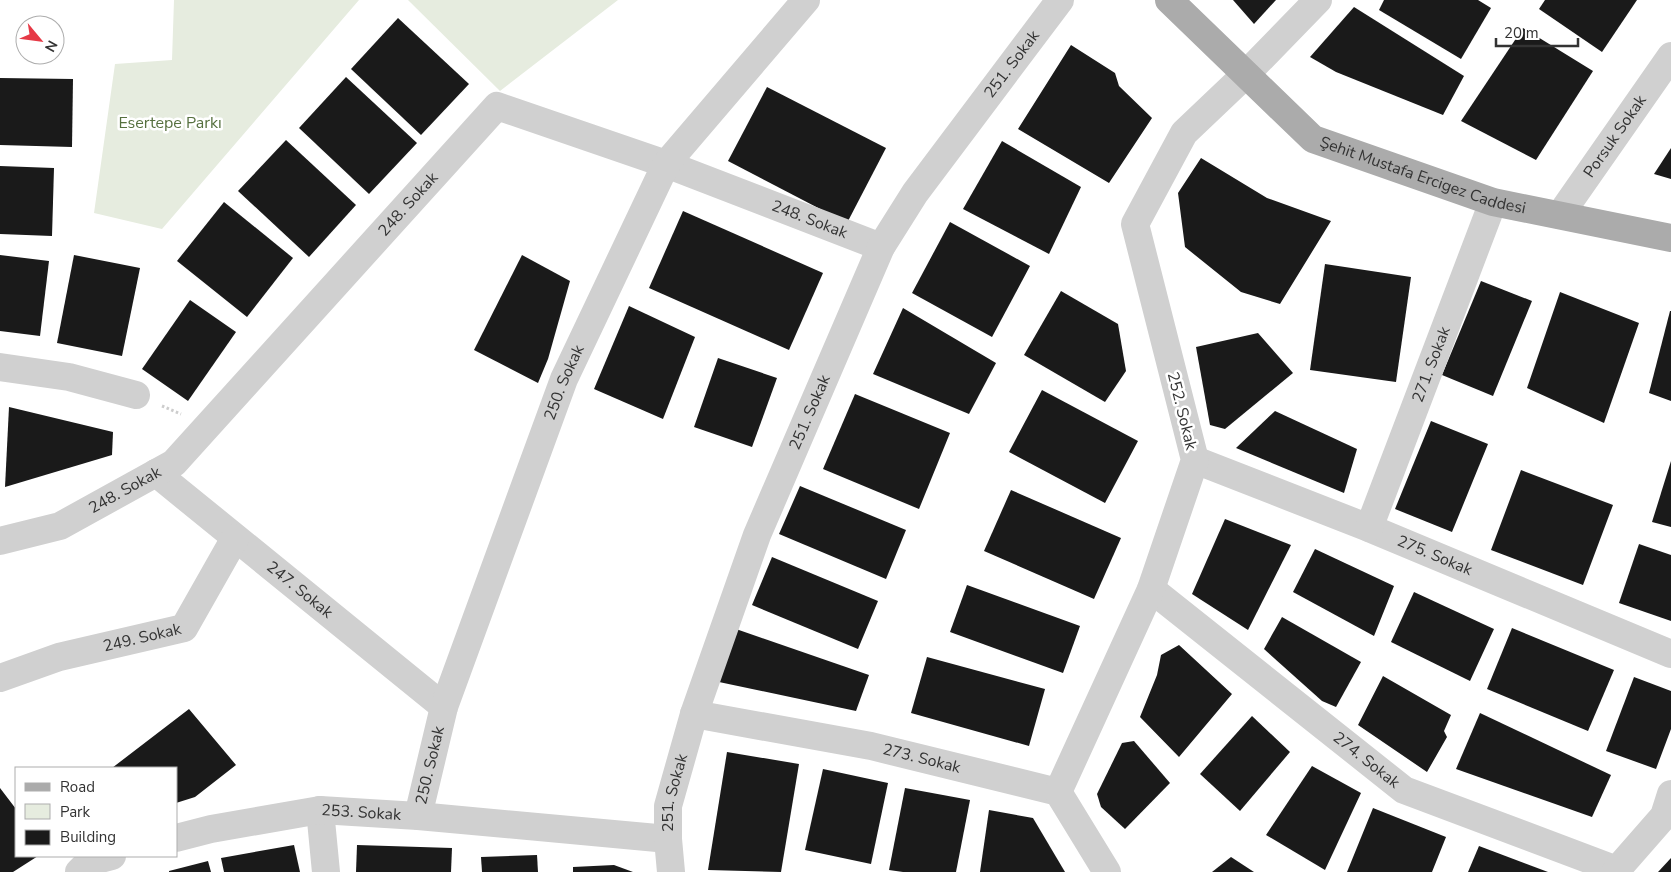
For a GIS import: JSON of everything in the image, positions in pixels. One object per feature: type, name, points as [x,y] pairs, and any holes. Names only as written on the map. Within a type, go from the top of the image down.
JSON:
[{"type":"main road","name":"Şehit Mustafa Ercigez Caddesi","points":[[1169,0],[1313,139],[1492,202],[1671,238]]},
{"type":"street","name":"250. Sokak","points":[[418,816],[444,707],[564,379],[666,164],[806,0]]},
{"type":"street","name":"251. Sokak","points":[[671,872],[668,840],[668,806],[694,714],[757,535],[881,247],[915,193],[1060,0]]},
{"type":"street","name":"252. Sokak","points":[[1058,792],[1151,589],[1195,460],[1135,224],[1184,133],[1245,75],[1318,0]]},
{"type":"street","name":"Porsuk Sokak","points":[[1560,215],[1671,56]]},
{"type":"street","name":"248. Sokak","points":[[0,541],[60,526],[174,463],[497,106],[666,164],[881,247]]},
{"type":"street","name":"271. Sokak","points":[[1369,528],[1492,202]]},
{"type":"street","points":[[0,367],[69,377],[136,395]]},
{"type":"street","name":"275. Sokak","points":[[1195,460],[1369,528],[1671,654]]},
{"type":"street","name":"247. Sokak","points":[[156,473],[444,707]]},
{"type":"street","name":"249. Sokak","points":[[0,678],[59,657],[184,628],[235,538]]},
{"type":"street","name":"274. Sokak","points":[[1151,589],[1404,790],[1616,871]]},
{"type":"street","name":"273. Sokak","points":[[694,714],[871,746],[1058,792]]},
{"type":"street","points":[[1058,792],[1107,872]]},
{"type":"street","points":[[320,810],[326,872]]},
{"type":"street","name":"253. Sokak","points":[[178,837],[210,828],[320,810],[418,816],[668,840]]},
{"type":"street","points":[[1616,871],[1669,810]]},
{"type":"street","points":[[78,872],[89,862],[108,857]]},
{"type":"path","points":[[136,395],[208,426]]},
{"type":"green space","name":"Esertepe Parkı","points":[[174,0],[359,0],[162,229],[94,213],[115,64],[172,60]]},
{"type":"green space","points":[[408,0],[618,0],[500,91]]},
{"type":"building","points":[[1233,0],[1276,0],[1254,24]]},
{"type":"building","points":[[1384,0],[1478,0],[1491,8],[1461,59],[1379,10]]},
{"type":"building","points":[[1545,0],[1637,0],[1602,52],[1539,9]]},
{"type":"building","points":[[1354,7],[1464,76],[1443,115],[1336,72],[1310,57]]},
{"type":"building","points":[[398,18],[469,84],[421,135],[351,69]]},
{"type":"building","points":[[1523,28],[1593,71],[1536,160],[1461,121]]},
{"type":"building","points":[[1071,45],[1115,73],[1119,86],[1152,118],[1109,183],[1018,129]]},
{"type":"building","points":[[346,77],[417,143],[369,194],[299,128]]},
{"type":"building","points":[[0,78],[73,79],[72,147],[0,145]]},
{"type":"building","points":[[767,87],[886,148],[847,223],[728,161]]},
{"type":"building","points":[[286,140],[356,205],[309,257],[238,191]]},
{"type":"building","points":[[1002,141],[1081,187],[1049,254],[963,209]]},
{"type":"building","points":[[1671,148],[1671,179],[1654,174]]},
{"type":"building","points":[[1201,158],[1267,198],[1331,221],[1280,304],[1241,292],[1185,247],[1178,193]]},
{"type":"building","points":[[0,166],[54,168],[52,236],[0,234]]},
{"type":"building","points":[[224,202],[293,258],[247,317],[177,261]]},
{"type":"building","points":[[683,211],[823,273],[789,350],[649,288]]},
{"type":"building","points":[[950,222],[1030,266],[992,337],[912,293]]},
{"type":"building","points":[[0,255],[49,261],[40,336],[0,331]]},
{"type":"building","points":[[74,255],[140,268],[122,356],[57,343]]},
{"type":"building","points":[[522,255],[570,281],[548,359],[538,383],[474,350]]},
{"type":"building","points":[[1325,264],[1411,277],[1396,382],[1310,370]]},
{"type":"building","points":[[1481,281],[1532,301],[1493,396],[1442,375]]},
{"type":"building","points":[[1061,291],[1118,324],[1126,371],[1105,402],[1024,355]]},
{"type":"building","points":[[1560,292],[1639,323],[1604,423],[1527,388]]},
{"type":"building","points":[[190,300],[236,332],[188,401],[142,369]]},
{"type":"building","points":[[629,306],[695,337],[663,419],[594,389]]},
{"type":"building","points":[[903,308],[996,363],[969,414],[873,374]]},
{"type":"building","points":[[1671,311],[1671,401],[1649,393]]},
{"type":"building","points":[[1258,333],[1293,373],[1225,429],[1210,425],[1196,347]]},
{"type":"building","points":[[718,358],[777,378],[752,447],[694,427]]},
{"type":"building","points":[[1042,390],[1138,441],[1105,503],[1009,452]]},
{"type":"building","points":[[855,394],[950,433],[919,509],[823,469]]},
{"type":"building","points":[[9,407],[113,432],[112,455],[5,487]]},
{"type":"building","points":[[1275,411],[1357,449],[1344,493],[1236,448]]},
{"type":"building","points":[[1431,421],[1488,444],[1452,532],[1395,509]]},
{"type":"building","points":[[1671,461],[1671,527],[1652,522]]},
{"type":"building","points":[[1521,470],[1613,505],[1583,585],[1491,550]]},
{"type":"building","points":[[800,486],[906,530],[886,579],[779,534]]},
{"type":"building","points":[[1011,490],[1121,538],[1094,599],[984,551]]},
{"type":"building","points":[[1225,519],[1291,545],[1248,630],[1192,594]]},
{"type":"building","points":[[1639,544],[1671,555],[1671,621],[1619,603]]},
{"type":"building","points":[[1315,549],[1394,586],[1374,636],[1293,592]]},
{"type":"building","points":[[772,557],[878,601],[858,649],[752,605]]},
{"type":"building","points":[[967,585],[1080,626],[1063,673],[950,632]]},
{"type":"building","points":[[1414,592],[1494,629],[1470,681],[1391,642]]},
{"type":"building","points":[[1282,617],[1361,662],[1336,707],[1322,701],[1264,649]]},
{"type":"building","points":[[1512,628],[1614,670],[1588,731],[1487,689]]},
{"type":"building","points":[[736,629],[869,675],[856,711],[719,682]]},
{"type":"building","points":[[1179,645],[1232,694],[1179,757],[1140,717],[1157,675],[1161,655]]},
{"type":"building","points":[[927,657],[1045,689],[1029,746],[911,713]]},
{"type":"building","points":[[1383,676],[1451,715],[1444,731],[1447,737],[1427,772],[1358,725]]},
{"type":"building","points":[[1634,677],[1671,691],[1671,729],[1656,769],[1606,751]]},
{"type":"building","points":[[189,709],[236,765],[195,797],[178,802],[178,767],[113,767]]},
{"type":"building","points":[[1480,713],[1611,775],[1592,817],[1456,769]]},
{"type":"building","points":[[1252,716],[1290,752],[1240,811],[1200,774]]},
{"type":"building","points":[[1134,741],[1170,783],[1125,829],[1101,807],[1097,794],[1122,743]]},
{"type":"building","points":[[727,752],[799,764],[781,872],[708,870]]},
{"type":"building","points":[[1312,766],[1361,793],[1325,870],[1266,835]]},
{"type":"building","points":[[823,769],[888,783],[871,864],[805,850]]},
{"type":"building","points":[[0,788],[15,808],[15,857],[36,857],[13,872],[0,872]]},
{"type":"building","points":[[905,788],[970,800],[956,872],[903,872],[889,870]]},
{"type":"building","points":[[1373,808],[1446,837],[1432,872],[1347,872]]},
{"type":"building","points":[[989,810],[1033,818],[1065,872],[980,872]]},
{"type":"building","points":[[294,845],[300,872],[224,872],[221,858]]},
{"type":"building","points":[[357,845],[452,848],[451,872],[356,872]]},
{"type":"building","points":[[1479,846],[1548,872],[1468,872]]},
{"type":"building","points":[[537,855],[538,872],[482,872],[481,857]]},
{"type":"building","points":[[1231,857],[1254,872],[1212,872]]},
{"type":"building","points":[[1671,858],[1671,872],[1658,872]]},
{"type":"building","points":[[208,861],[211,872],[169,872],[169,871]]},
{"type":"building","points":[[614,865],[633,872],[573,872],[573,867]]}]
